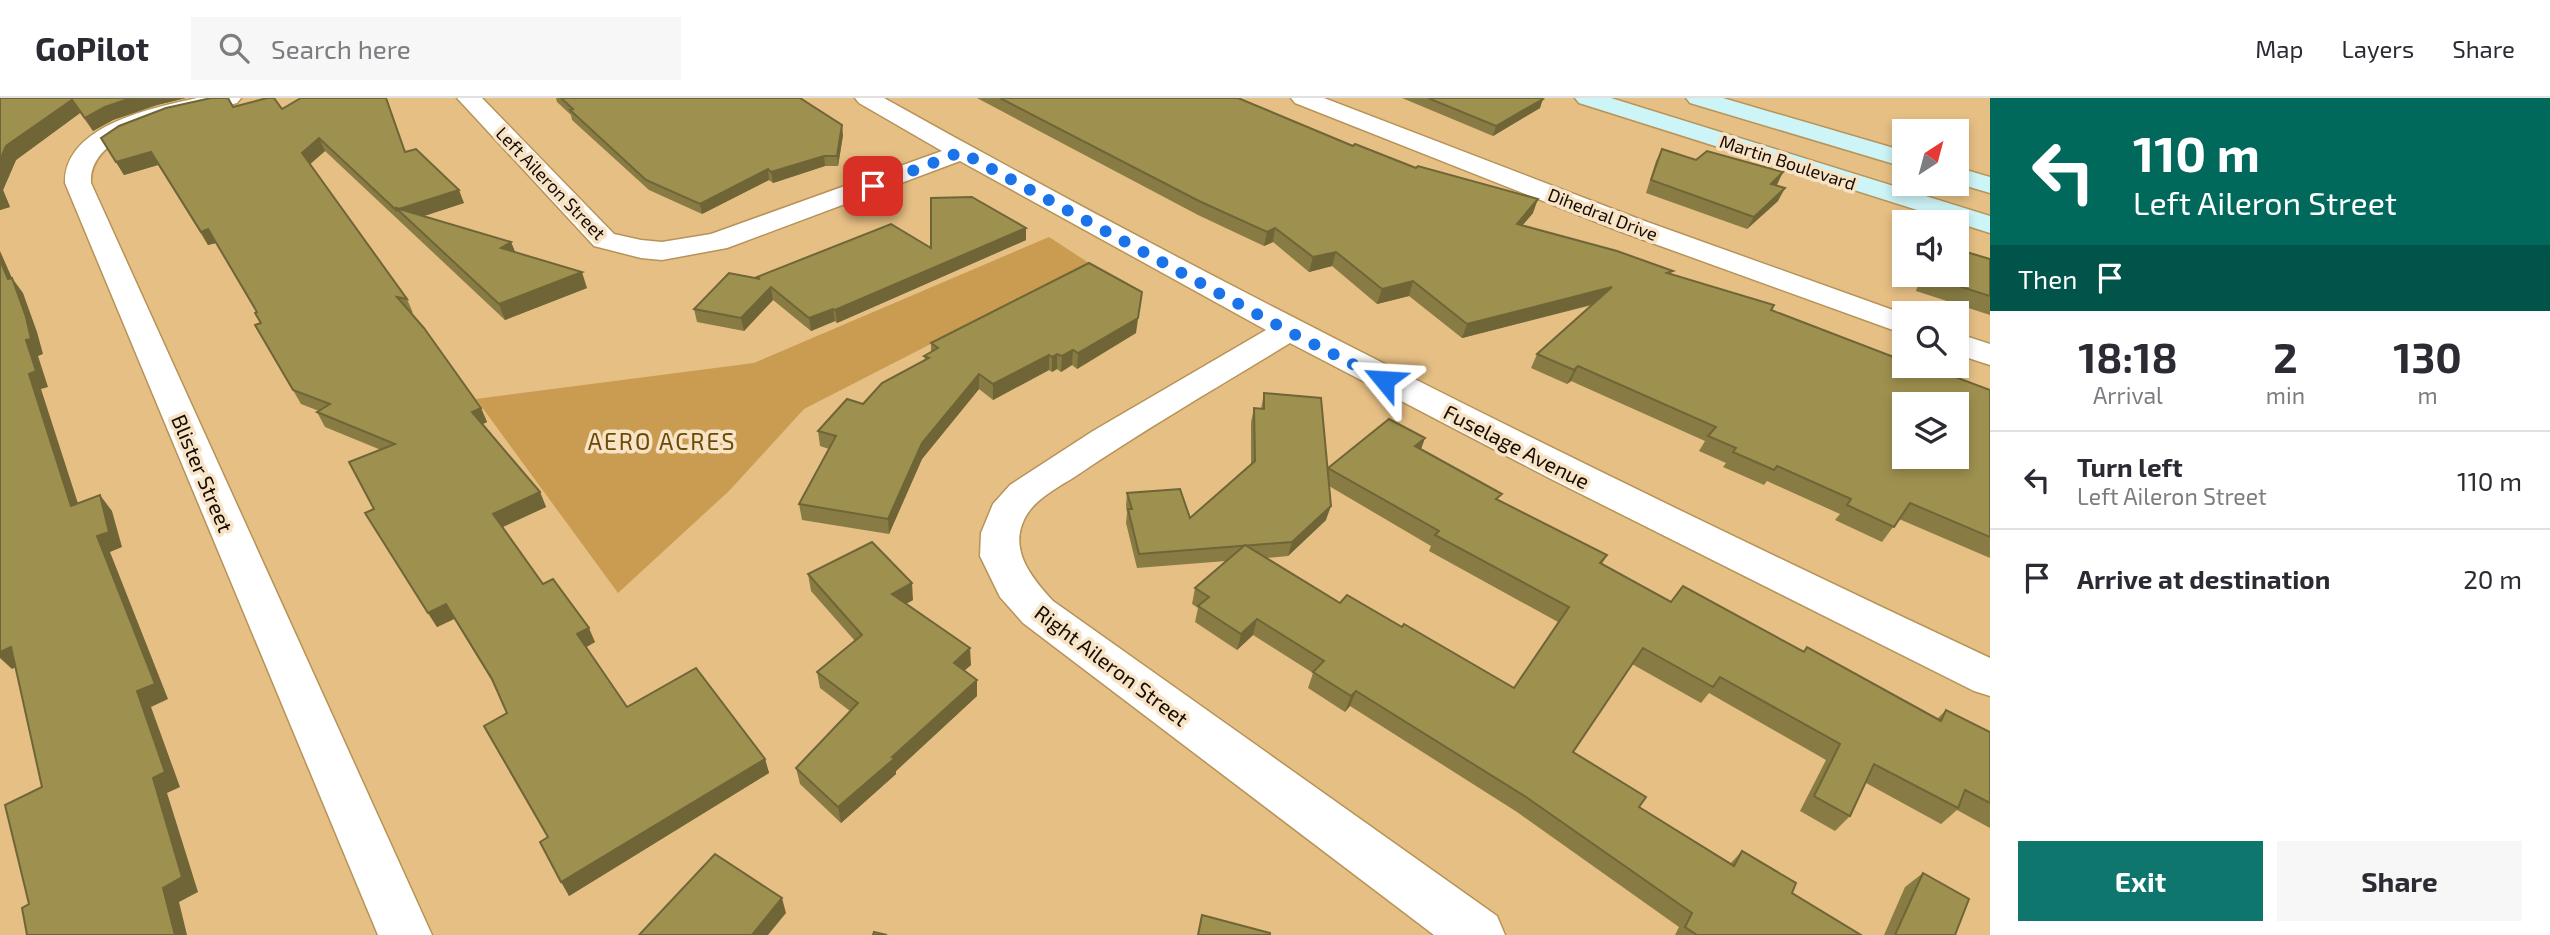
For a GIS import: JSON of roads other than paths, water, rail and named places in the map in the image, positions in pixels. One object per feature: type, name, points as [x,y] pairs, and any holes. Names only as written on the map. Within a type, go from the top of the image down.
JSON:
[{"type":"main road","name":"Martin Boulevard","points":[[1587,98],[1990,225]]},
{"type":"main road","name":"Martin Boulevard","points":[[1698,98],[1892,155]]},
{"type":"main road","points":[[1969,179],[1990,185]]},
{"type":"street","name":"Blister Street","points":[[229,98],[166,113],[106,137],[88,150],[79,165],[78,183],[405,935]]},
{"type":"street","name":"Left Aileron Street","points":[[469,98],[604,240],[641,249],[663,251],[717,242],[961,152]]},
{"type":"street","name":"Fuselage Avenue","points":[[867,98],[1288,331],[1709,543],[1990,678]]},
{"type":"street","name":"Dihedral Drive","points":[[1303,98],[1629,225],[1892,321]]},
{"type":"street","name":"Right Aileron Street","points":[[1288,331],[1107,439],[1023,494],[1007,513],[1001,533],[1000,556],[1015,586],[1038,612],[1478,935]]},
{"type":"street","points":[[1969,348],[1990,355]]},
{"type":"district","name":"AERO ACRES","points":[[662,441]]}]
